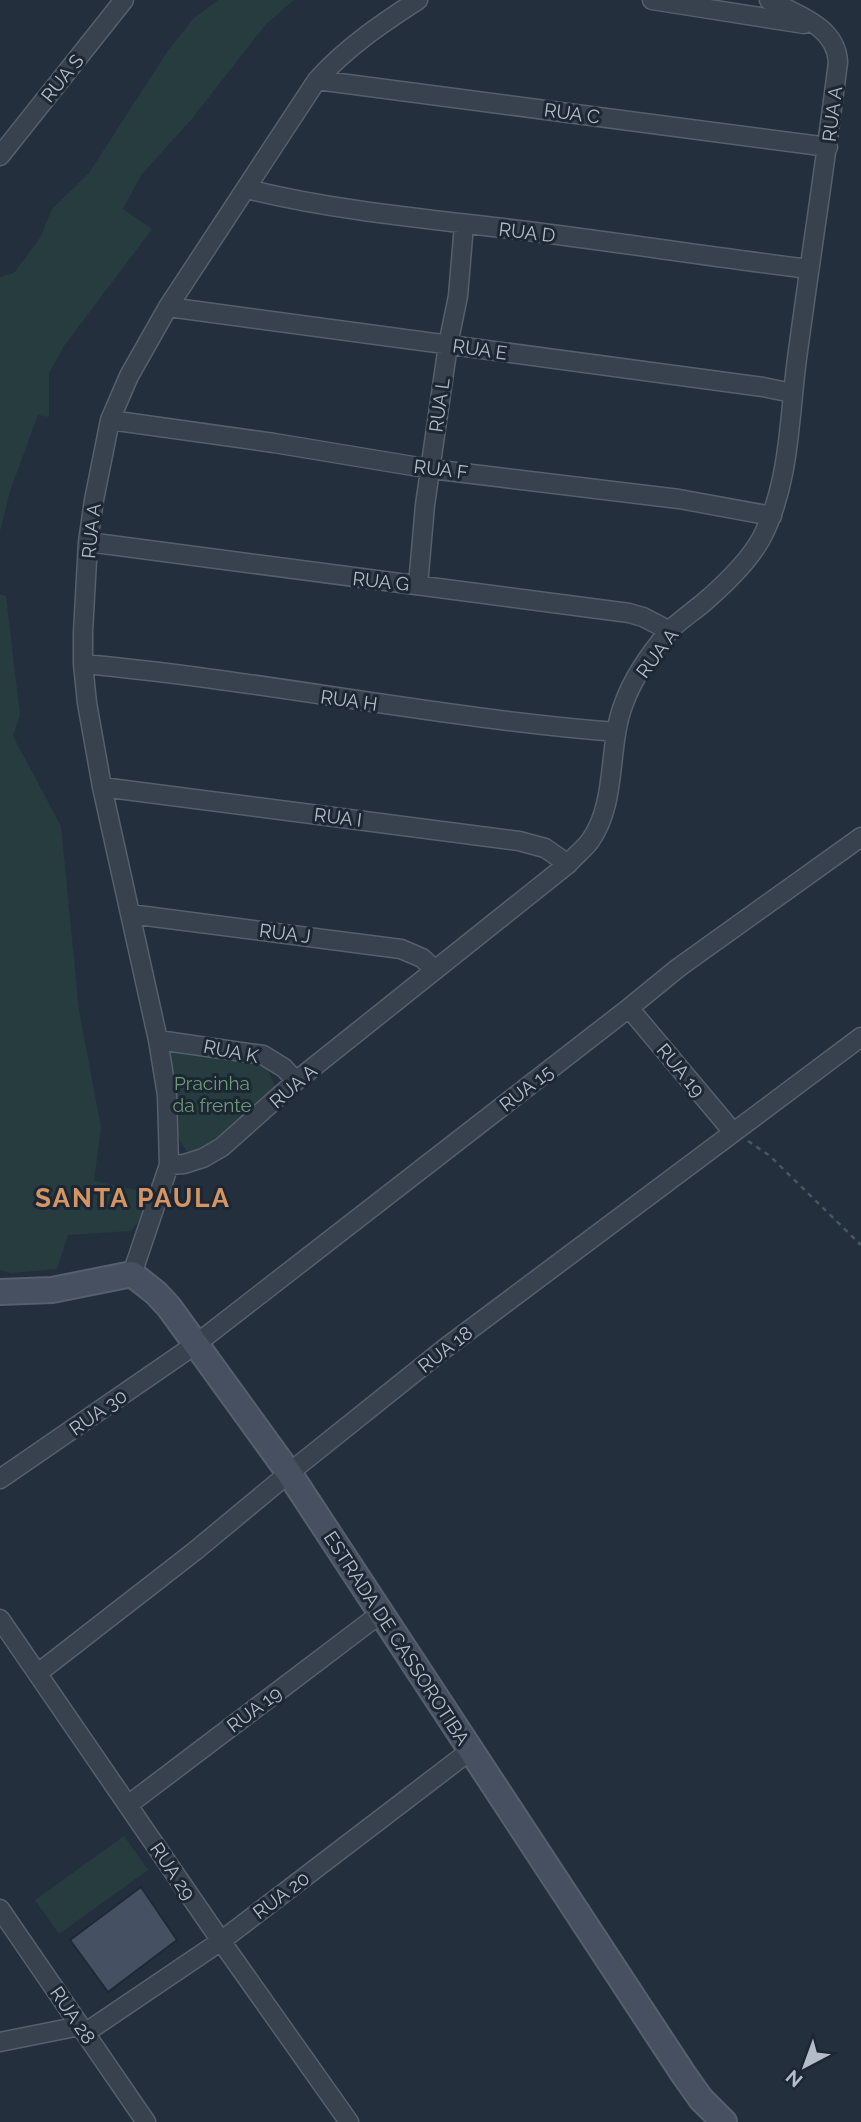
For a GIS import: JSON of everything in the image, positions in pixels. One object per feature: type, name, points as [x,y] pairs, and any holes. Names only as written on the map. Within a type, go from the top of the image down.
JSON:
[{"type":"main road","name":"ESTRADA DE CASSOROTIBA","points":[[132,1274],[156,1293],[289,1473],[684,2075],[701,2099],[724,2122]]},
{"type":"main road","points":[[0,1292],[52,1290],[132,1274]]},
{"type":"street","name":"RUA S","points":[[0,156],[124,0]]},
{"type":"street","name":"RUA A","points":[[132,1274],[169,1165],[167,1095],[158,1040],[102,787],[83,664],[88,542],[110,420],[129,376],[168,307],[247,189],[282,129],[317,80],[335,59],[360,38],[418,0]]},
{"type":"street","points":[[652,0],[725,5],[820,27]]},
{"type":"street","points":[[769,0],[820,27]]},
{"type":"street","name":"RUA A","points":[[169,1165],[203,1158],[222,1147],[296,1081],[568,863],[590,842],[599,825],[606,801],[616,732],[624,702],[641,671],[670,631],[704,603],[747,558],[772,516],[782,485],[792,393],[838,62],[832,39],[820,27]]},
{"type":"street","name":"RUA C","points":[[317,80],[828,147]]},
{"type":"street","name":"RUA D","points":[[247,189],[303,201],[464,225],[592,239],[809,269]]},
{"type":"street","name":"RUA L","points":[[418,585],[425,505],[448,345],[458,296],[464,225]]},
{"type":"street","name":"RUA E","points":[[168,307],[792,393]]},
{"type":"street","name":"RUA F","points":[[110,420],[431,469],[679,499],[772,516]]},
{"type":"street","name":"RUA G","points":[[88,542],[629,613],[670,631]]},
{"type":"street","name":"RUA H","points":[[83,664],[149,670],[534,726],[616,732]]},
{"type":"street","name":"RUA I","points":[[102,787],[533,843],[568,863]]},
{"type":"street","name":"RUA 15","points":[[196,1344],[678,968],[861,837]]},
{"type":"street","name":"RUA J","points":[[130,914],[401,949],[422,958],[435,968]]},
{"type":"street","name":"RUA 19","points":[[629,1008],[733,1132]]},
{"type":"street","name":"RUA 18","points":[[38,1673],[185,1559],[444,1349],[861,1037]]},
{"type":"street","name":"RUA K","points":[[158,1040],[263,1055],[284,1068],[296,1081]]},
{"type":"street","name":"RUA 30","points":[[0,1479],[196,1344]]},
{"type":"street","name":"RUA 19","points":[[128,1805],[380,1614]]},
{"type":"street","name":"RUA 29","points":[[0,1619],[349,2122]]},
{"type":"street","name":"RUA 20","points":[[0,2042],[83,2030],[221,1941],[471,1750]]},
{"type":"street","name":"RUA 28","points":[[0,1909],[146,2122]]},
{"type":"path","points":[[733,1132],[770,1156],[861,1245]]},
{"type":"green space","points":[[218,0],[294,0],[266,24],[191,120],[141,175],[123,209],[152,229],[64,346],[49,373],[49,417],[38,415],[10,491],[0,531],[0,277],[14,273],[40,238],[52,209],[89,173],[167,52],[193,19]]},
{"type":"green space","points":[[0,594],[6,596],[20,715],[13,736],[61,826],[79,1010],[101,1127],[94,1181],[141,1191],[142,1216],[131,1231],[68,1235],[57,1269],[12,1273],[0,1270]]},
{"type":"green space","name":"Pracinha da frente","points":[[181,1046],[265,1064],[277,1090],[206,1154],[189,1154],[180,1141],[175,1126],[167,1069],[172,1051]]},
{"type":"green space","points":[[124,1836],[148,1870],[59,1934],[35,1900]]},
{"type":"building","points":[[141,1887],[177,1940],[108,1992],[70,1940]]},
{"type":"district","name":"SANTA PAULA","points":[[133,1198]]}]
